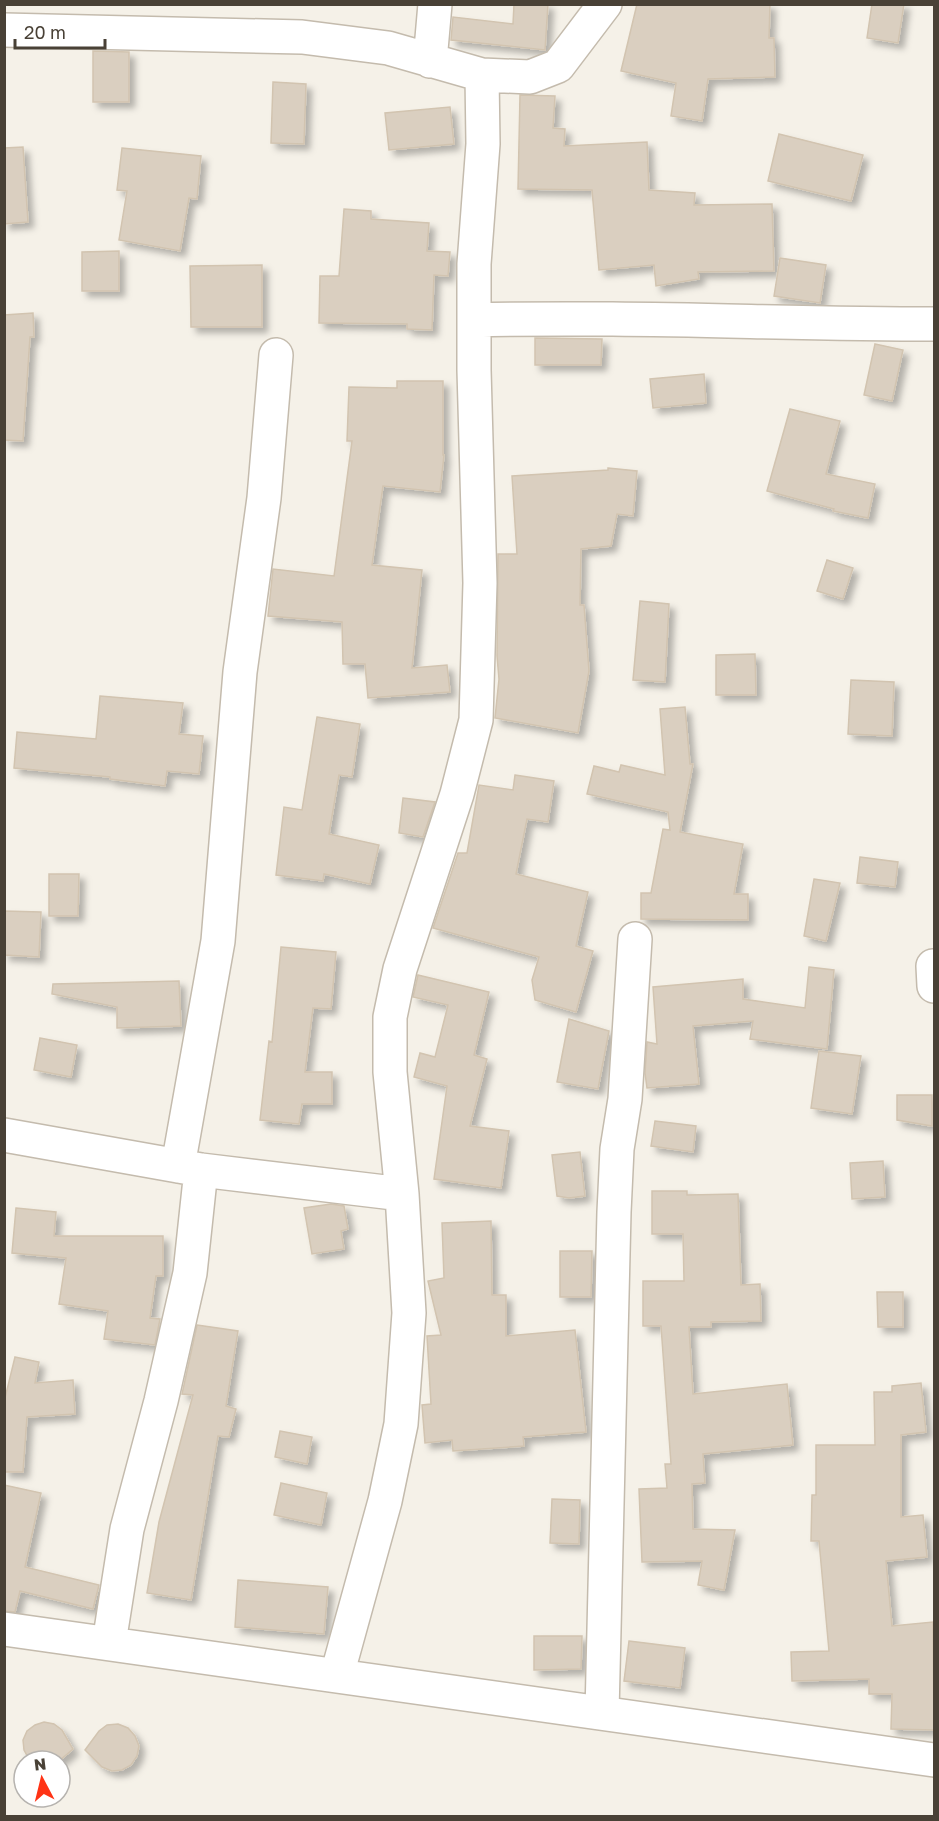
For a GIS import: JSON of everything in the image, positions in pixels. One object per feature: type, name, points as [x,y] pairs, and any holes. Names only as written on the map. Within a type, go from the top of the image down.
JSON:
[{"type":"street","points":[[430,61],[435,4]]},
{"type":"street","points":[[4,30],[302,37],[388,48],[482,75],[530,76],[558,66],[605,4]]},
{"type":"street","points":[[337,1675],[385,1501],[401,1424],[409,1313],[402,1194],[390,1072],[390,1017],[400,969],[457,794],[476,720],[480,583],[474,264],[483,144],[482,75]]},
{"type":"street","points":[[474,320],[570,318],[816,324],[934,324]]},
{"type":"street","points":[[109,1643],[127,1529],[190,1273],[190,1168],[219,941],[240,672],[264,498],[276,355]]},
{"type":"street","points":[[602,1713],[614,1212],[617,1149],[625,1099],[635,939]]},
{"type":"street","points":[[4,1135],[190,1168],[402,1194]]},
{"type":"street","points":[[4,1629],[934,1760]]},
{"type":"building","points":[[514,4],[548,4],[545,50],[451,40],[453,17],[513,24]]},
{"type":"building","points":[[637,4],[770,4],[769,38],[774,38],[775,77],[708,79],[702,121],[671,116],[676,83],[621,71]]},
{"type":"building","points":[[872,4],[904,4],[898,43],[867,38]]},
{"type":"building","points":[[93,51],[129,52],[129,102],[93,102]]},
{"type":"building","points":[[273,82],[306,84],[304,144],[271,143]]},
{"type":"building","points":[[520,95],[555,96],[553,128],[565,129],[564,146],[647,142],[649,190],[695,193],[694,205],[772,204],[774,271],[698,272],[699,279],[656,286],[654,265],[599,270],[592,190],[518,189]]},
{"type":"building","points":[[450,107],[454,144],[389,150],[385,113]]},
{"type":"building","points":[[779,134],[863,155],[851,201],[768,181]]},
{"type":"building","points":[[23,147],[28,222],[4,224],[4,148]]},
{"type":"building","points":[[122,148],[201,156],[197,199],[189,198],[180,251],[119,240],[127,191],[117,190]]},
{"type":"building","points":[[344,209],[371,211],[371,219],[429,223],[427,251],[450,252],[448,276],[434,275],[432,330],[407,329],[407,324],[319,323],[320,276],[339,276]]},
{"type":"building","points":[[119,251],[119,291],[82,291],[82,252]]},
{"type":"building","points":[[780,258],[826,265],[820,303],[774,296]]},
{"type":"building","points":[[262,265],[262,327],[191,327],[190,266]]},
{"type":"building","points":[[33,313],[34,337],[30,337],[23,441],[4,440],[4,315]]},
{"type":"building","points":[[535,338],[602,339],[601,365],[535,365]]},
{"type":"building","points":[[875,344],[903,350],[892,401],[864,395]]},
{"type":"building","points":[[704,374],[706,403],[653,408],[650,379]]},
{"type":"building","points":[[397,381],[443,381],[444,455],[440,492],[383,486],[372,565],[422,570],[412,668],[447,665],[450,692],[368,698],[365,664],[343,664],[342,622],[268,616],[273,569],[334,576],[352,441],[347,441],[349,387],[397,388]]},
{"type":"building","points":[[790,409],[840,421],[826,474],[875,484],[868,518],[833,511],[834,509],[767,491]]},
{"type":"building","points":[[608,468],[637,471],[633,516],[617,514],[611,546],[581,549],[580,605],[584,605],[589,671],[578,733],[495,718],[499,679],[497,656],[498,554],[517,554],[512,476],[608,470]]},
{"type":"building","points":[[827,560],[853,568],[843,599],[817,591]]},
{"type":"building","points":[[640,601],[669,604],[665,682],[633,680]]},
{"type":"building","points":[[755,654],[756,695],[716,695],[716,655]]},
{"type":"building","points":[[851,680],[894,682],[892,736],[848,734]]},
{"type":"building","points":[[100,696],[183,703],[179,734],[203,736],[199,774],[167,771],[165,786],[110,779],[110,777],[14,768],[17,732],[96,739]]},
{"type":"building","points":[[685,707],[690,764],[693,764],[680,832],[743,844],[734,894],[748,894],[748,920],[641,919],[641,893],[651,893],[663,829],[670,830],[668,812],[587,794],[594,766],[619,772],[621,765],[665,775],[660,709]]},
{"type":"building","points":[[317,717],[360,724],[352,777],[339,775],[329,834],[379,845],[370,884],[324,874],[323,881],[276,875],[284,807],[302,810]]},
{"type":"building","points":[[515,775],[554,781],[548,822],[527,819],[516,874],[588,892],[576,946],[593,951],[576,1012],[535,1000],[532,980],[539,957],[433,928],[458,853],[467,853],[479,785],[513,790]]},
{"type":"building","points":[[403,798],[435,802],[423,837],[399,833]]},
{"type":"building","points":[[860,857],[898,862],[895,887],[857,883]]},
{"type":"building","points":[[49,874],[79,874],[78,916],[49,916]]},
{"type":"building","points":[[814,879],[840,883],[826,941],[804,936]]},
{"type":"building","points":[[4,911],[41,912],[39,957],[4,955]]},
{"type":"building","points":[[281,947],[336,952],[331,1009],[313,1008],[305,1072],[332,1072],[332,1104],[302,1104],[299,1124],[260,1120],[269,1041],[272,1042]]},
{"type":"building","points":[[809,967],[834,970],[827,1049],[750,1039],[753,1021],[693,1026],[699,1084],[647,1088],[645,1073],[647,1042],[657,1044],[653,987],[743,979],[743,999],[805,1008]]},
{"type":"building","points":[[418,975],[489,992],[474,1055],[487,1059],[470,1126],[509,1131],[501,1188],[434,1179],[447,1086],[414,1077],[420,1053],[435,1057],[448,1005],[413,997]]},
{"type":"building","points":[[179,981],[181,1026],[117,1028],[117,1007],[52,994],[53,984]]},
{"type":"building","points":[[569,1019],[609,1031],[598,1089],[557,1082]]},
{"type":"building","points":[[40,1038],[77,1045],[71,1077],[34,1070]]},
{"type":"building","points":[[819,1051],[861,1056],[852,1114],[811,1108]]},
{"type":"building","points":[[897,1095],[932,1095],[932,1126],[897,1120]]},
{"type":"building","points":[[655,1121],[696,1126],[693,1152],[651,1146]]},
{"type":"building","points":[[580,1152],[585,1196],[569,1198],[557,1196],[552,1155]]},
{"type":"building","points":[[883,1161],[885,1197],[852,1199],[850,1163]]},
{"type":"building","points":[[652,1191],[687,1191],[687,1195],[738,1194],[741,1285],[760,1284],[761,1321],[711,1322],[711,1327],[689,1327],[693,1394],[787,1384],[793,1445],[703,1454],[705,1483],[692,1484],[693,1529],[735,1530],[724,1590],[698,1585],[702,1561],[642,1562],[639,1489],[667,1488],[665,1464],[671,1464],[661,1326],[643,1326],[643,1281],[684,1281],[683,1234],[652,1234]]},
{"type":"building","points":[[331,1204],[344,1206],[348,1229],[341,1231],[344,1249],[312,1254],[304,1208]]},
{"type":"building","points":[[16,1208],[56,1212],[54,1236],[163,1236],[163,1276],[156,1276],[150,1318],[160,1319],[155,1345],[104,1339],[108,1311],[59,1304],[66,1258],[12,1253]]},
{"type":"building","points":[[491,1221],[492,1295],[506,1295],[506,1336],[575,1330],[586,1432],[523,1437],[524,1446],[453,1451],[452,1440],[425,1443],[422,1405],[431,1404],[427,1336],[441,1335],[428,1281],[444,1278],[442,1223]]},
{"type":"building","points":[[560,1251],[592,1251],[591,1297],[560,1297]]},
{"type":"building","points":[[877,1292],[903,1292],[903,1327],[878,1327]]},
{"type":"building","points":[[197,1325],[238,1331],[226,1406],[236,1409],[229,1437],[218,1436],[191,1600],[147,1593],[159,1522],[193,1395],[182,1394]]},
{"type":"building","points":[[15,1357],[39,1362],[35,1383],[73,1380],[75,1414],[27,1417],[23,1472],[4,1472],[4,1402]]},
{"type":"building","points":[[921,1383],[926,1432],[901,1435],[901,1517],[923,1515],[927,1557],[886,1561],[892,1626],[933,1622],[934,1730],[891,1729],[892,1694],[869,1694],[869,1679],[792,1681],[791,1652],[829,1651],[819,1541],[811,1541],[812,1495],[816,1495],[816,1445],[875,1445],[874,1392],[892,1392],[892,1386]]},
{"type":"building","points":[[280,1431],[312,1437],[307,1464],[275,1457]]},
{"type":"building","points":[[281,1483],[327,1493],[321,1525],[274,1515]]},
{"type":"building","points":[[4,1485],[41,1493],[25,1567],[99,1585],[93,1609],[20,1591],[15,1612],[4,1611]]},
{"type":"building","points":[[552,1499],[580,1500],[579,1544],[550,1543]]},
{"type":"building","points":[[238,1580],[328,1587],[324,1634],[235,1627]]},
{"type":"building","points":[[534,1636],[582,1636],[581,1669],[534,1670]]},
{"type":"building","points":[[629,1641],[685,1648],[680,1688],[624,1681]]},
{"type":"building","points":[[44,1722],[54,1724],[62,1730],[73,1749],[24,1749],[23,1740],[27,1731]]},
{"type":"building","points":[[118,1724],[128,1728],[135,1736],[139,1746],[137,1756],[131,1765],[122,1770],[112,1771],[102,1767],[85,1750],[99,1731],[107,1725]]}]
